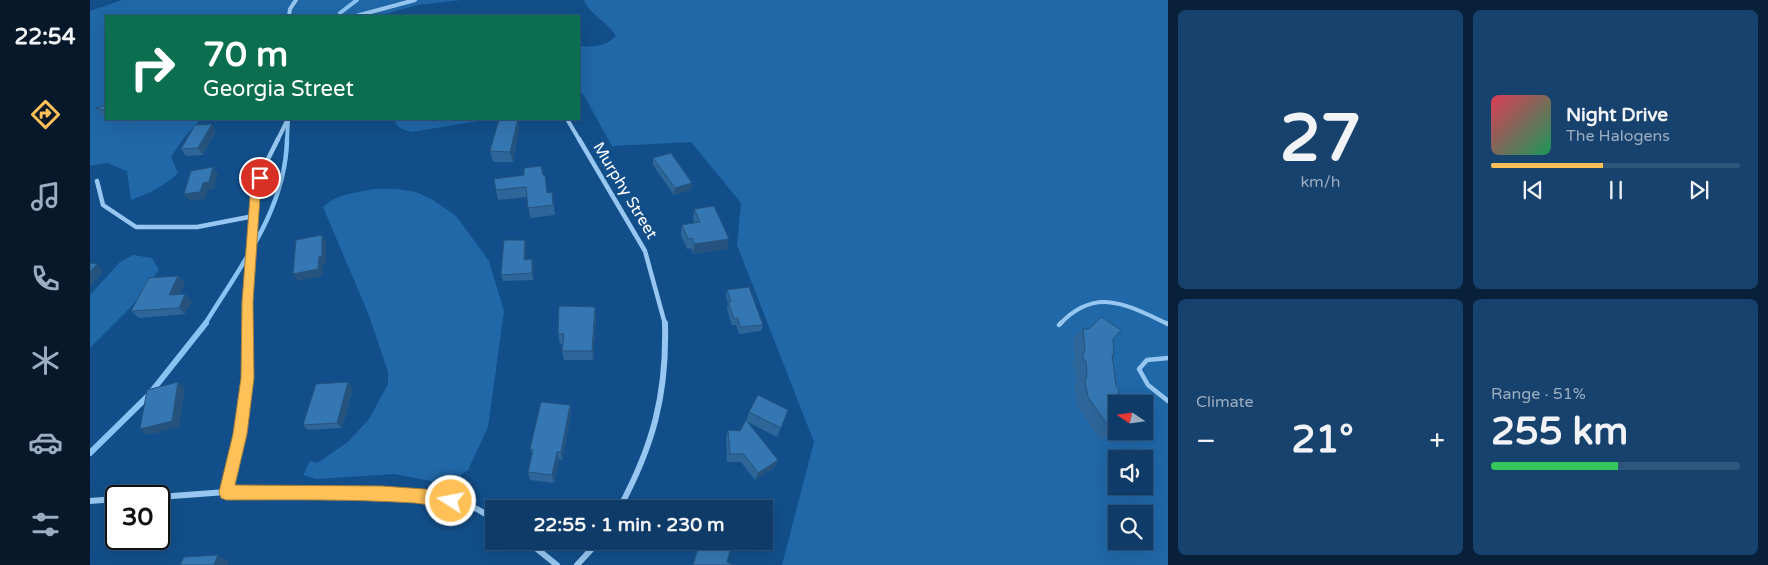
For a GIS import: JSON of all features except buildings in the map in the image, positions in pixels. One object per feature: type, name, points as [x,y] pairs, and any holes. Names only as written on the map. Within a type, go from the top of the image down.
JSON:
[{"type":"street","points":[[289,15],[290,9],[296,0]]},
{"type":"street","points":[[360,15],[415,0]]},
{"type":"street","points":[[226,492],[240,434],[247,378],[248,302],[255,197],[260,178],[288,120]]},
{"type":"street","name":"Murphy Street","points":[[568,120],[645,250],[665,323],[666,360],[660,407],[637,476],[624,500]]},
{"type":"street","points":[[97,181],[102,205],[136,227],[197,227],[254,216]]},
{"type":"street","points":[[170,496],[226,492],[382,494],[438,497],[477,509],[485,514]]},
{"type":"street","points":[[90,501],[105,500]]},
{"type":"street","points":[[538,550],[557,565]]},
{"type":"street","points":[[577,565],[591,550]]},
{"type":"lane","points":[[1059,325],[1076,309],[1097,302],[1112,302],[1168,324]]},
{"type":"lane","points":[[1168,358],[1145,360],[1139,369],[1148,385],[1168,401]]},
{"type":"shaded area","points":[[122,0],[461,0],[418,5],[382,15],[105,15],[105,120],[200,120],[183,139],[171,157],[178,173],[156,189],[131,200],[127,171],[107,163],[90,166],[90,11]]},
{"type":"shaded area","points":[[584,0],[1168,0],[1168,565],[782,565],[814,442],[737,245],[741,203],[691,142],[612,146],[583,94],[580,93],[580,46],[599,46],[612,40],[616,36]]},
{"type":"shaded area","points":[[395,120],[484,120],[412,132],[398,127]]},
{"type":"shaded area","points":[[374,189],[396,189],[416,192],[433,200],[456,216],[489,261],[504,311],[488,427],[468,470],[453,480],[437,482],[394,474],[316,479],[303,475],[310,461],[317,463],[348,442],[369,419],[388,384],[388,372],[368,313],[323,207],[334,199]]},
{"type":"shaded area","points":[[133,255],[152,258],[159,270],[131,307],[90,348],[90,295],[120,262]]},
{"type":"waterway","points":[[340,13],[357,0]]},
{"type":"waterway","points":[[287,141],[288,120]]},
{"type":"waterway","points":[[205,324],[246,259],[270,213],[285,165],[287,139]]},
{"type":"waterway","points":[[90,453],[148,396],[206,323]]},
{"type":"route","points":[[260,178],[255,197],[248,302],[247,378],[240,434],[226,492],[382,494],[438,497],[451,501]]}]
